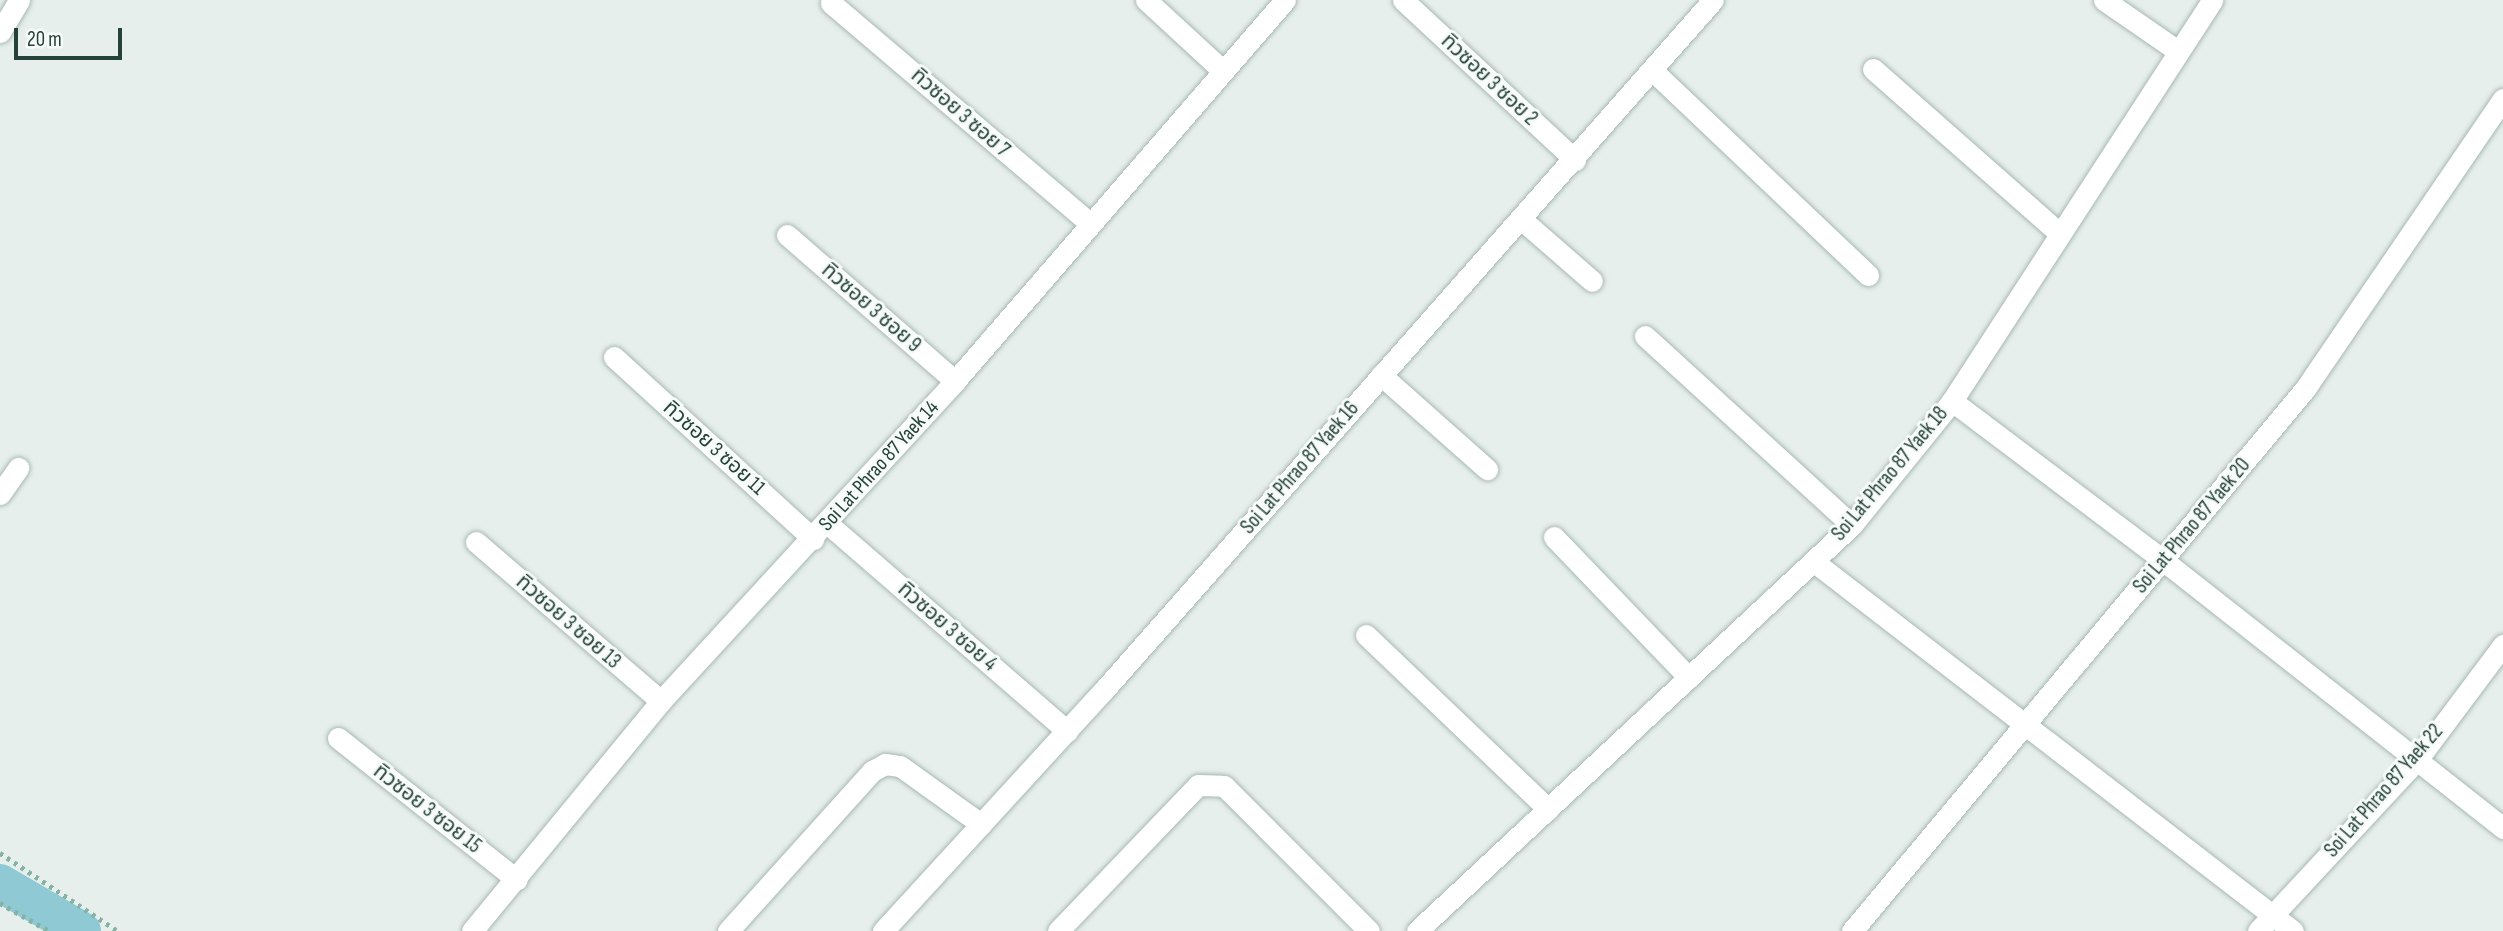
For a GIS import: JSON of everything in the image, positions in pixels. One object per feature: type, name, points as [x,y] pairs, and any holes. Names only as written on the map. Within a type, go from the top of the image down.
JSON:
[{"type":"street","points":[[0,32],[19,0]]},
{"type":"street","points":[[1146,0],[1221,69]]},
{"type":"street","name":"Soi Lat Phrao 87 Yaek 14","points":[[472,931],[517,880],[661,701],[955,381],[1088,222],[1285,0]]},
{"type":"street","name":"ทิวซอย 3 ซอย 2","points":[[1403,0],[1575,160]]},
{"type":"street","name":"Soi Lat Phrao 87 Yaek 16","points":[[883,931],[1067,731],[1575,160],[1713,0]]},
{"type":"street","points":[[2104,0],[2178,51]]},
{"type":"street","name":"Soi Lat Phrao 87 Yaek 18","points":[[1417,931],[1852,525],[1952,401],[2212,0]]},
{"type":"street","name":"ทิวซอย 3 ซอย 7","points":[[831,3],[1088,222]]},
{"type":"street","points":[[1873,69],[2060,234]]},
{"type":"street","points":[[1652,70],[1868,275]]},
{"type":"street","name":"Soi Lat Phrao 87 Yaek 20","points":[[1852,931],[2164,561],[2305,389],[2503,99]]},
{"type":"street","points":[[1521,219],[1592,281]]},
{"type":"street","name":"ทิวซอย 3 ซอย 9","points":[[787,235],[955,381]]},
{"type":"street","points":[[1645,336],[1852,525]]},
{"type":"street","name":"ทิวซอย 3 ซอย 11","points":[[614,358],[820,531]]},
{"type":"street","points":[[1381,375],[1487,468]]},
{"type":"street","points":[[1952,401],[2164,561],[2503,828]]},
{"type":"street","points":[[0,494],[18,468]]},
{"type":"street","name":"ทิวซอย 3 ซอย 4","points":[[820,531],[1067,731]]},
{"type":"street","points":[[1554,537],[1689,677]]},
{"type":"street","name":"ทิวซอย 3 ซอย 13","points":[[476,542],[661,701]]},
{"type":"street","points":[[1813,561],[2025,723],[2265,923],[2293,931]]},
{"type":"street","points":[[1366,635],[1548,809]]},
{"type":"street","name":"Soi Lat Phrao 87 Yaek 22","points":[[2265,923],[2417,760],[2503,645]]},
{"type":"street","name":"ทิวซอย 3 ซอย 15","points":[[338,738],[517,880]]},
{"type":"street","points":[[728,931],[872,771],[885,764],[900,766],[981,824]]},
{"type":"street","points":[[1058,931],[1198,785],[1224,786],[1369,931]]},
{"type":"path","points":[[0,853],[118,931]]},
{"type":"path","points":[[0,903],[49,931]]},
{"type":"waterway","points":[[0,883],[82,931]]}]
